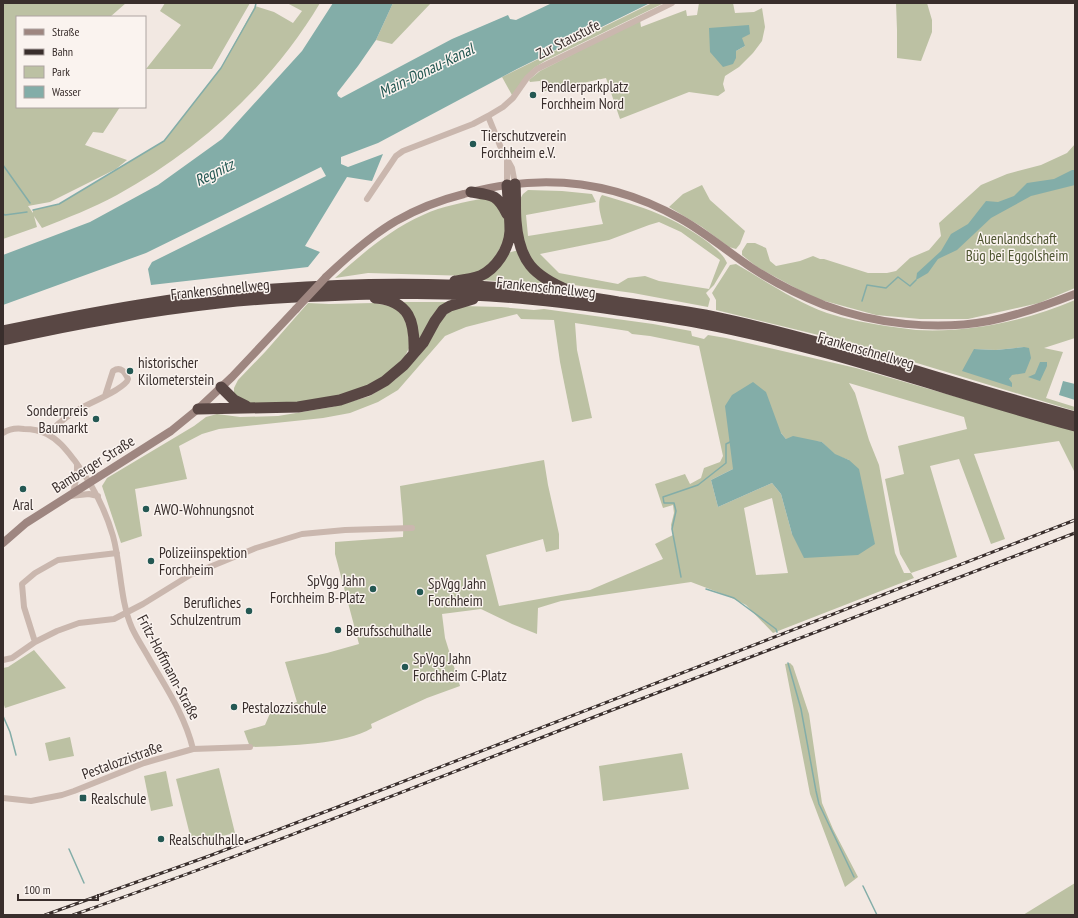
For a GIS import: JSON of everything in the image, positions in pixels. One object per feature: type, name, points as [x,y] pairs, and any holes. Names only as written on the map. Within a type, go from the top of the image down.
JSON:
[{"type":"highway","points":[[431,285],[480,276],[487,272],[500,258],[510,232],[509,218],[511,184]]},
{"type":"highway","points":[[511,184],[516,196],[518,238],[522,252],[529,264],[547,281],[585,297]]},
{"type":"highway","points":[[471,192],[489,194],[496,197],[502,203],[509,218]]},
{"type":"highway","name":"Frankenschnellweg","points":[[3,331],[91,313],[215,294],[351,285],[431,285],[500,288],[563,294],[703,315],[774,331],[870,356],[1075,417]]},
{"type":"highway","points":[[363,294],[372,298],[387,300],[394,303],[409,316],[413,328],[414,352]]},
{"type":"highway","name":"Frankenschnellweg","points":[[3,340],[93,322],[175,308],[274,298],[363,294],[492,296],[559,302],[706,324],[773,339],[1075,426]]},
{"type":"highway","points":[[198,409],[231,407],[298,407],[329,402],[369,390],[385,381],[404,365],[423,343],[443,310],[460,302],[492,296]]},
{"type":"highway","points":[[221,387],[234,400],[248,407]]},
{"type":"highway","points":[[221,387],[221,400],[231,407]]},
{"type":"main road","name":"Bamberger Straße","points":[[3,543],[26,523],[160,438],[198,409],[247,362],[326,277],[354,251],[396,221],[424,207],[471,192],[511,184],[549,182],[596,187],[639,199],[683,220],[751,267],[788,289],[827,306],[851,314],[875,319],[921,325],[958,324],[988,321],[1033,309],[1075,294]]},
{"type":"street","name":"Zur Staustufe","points":[[367,199],[396,156],[403,151],[473,124],[488,116],[503,107],[513,98],[527,78],[537,69],[672,3]]},
{"type":"street","points":[[488,116],[507,161],[511,184]]},
{"type":"street","points":[[3,432],[18,428],[39,430],[48,434],[73,412],[105,396],[127,382],[128,379],[124,371],[116,369],[113,371],[105,396]]},
{"type":"street","name":"Fritz-Hoffmann-Straße","points":[[48,434],[65,448],[90,482],[98,496],[109,522],[117,553],[127,613],[132,629],[175,702],[188,730],[193,749]]},
{"type":"street","points":[[76,464],[78,475],[71,494],[89,494],[98,496]]},
{"type":"street","points":[[3,660],[12,658],[35,642],[57,631],[79,623],[114,618],[127,613],[190,575],[256,548],[280,540],[302,534],[412,528]]},
{"type":"street","points":[[35,642],[24,608],[22,584],[35,573],[58,560],[117,553]]},
{"type":"street","name":"Pestalozzistraße","points":[[3,798],[31,801],[62,795],[144,763],[193,749],[250,747]]},
{"type":"green space","points":[[3,3],[126,3],[111,16],[16,16],[16,108],[119,108],[103,133],[93,132],[85,145],[127,160],[116,169],[50,202],[28,206],[33,213],[33,210],[59,204],[164,141],[221,68],[255,6],[274,12],[293,23],[302,11],[287,3],[320,3],[301,33],[280,61],[256,87],[205,136],[177,157],[117,195],[80,213],[42,228],[34,216],[37,227],[3,239]]},
{"type":"green space","points":[[165,3],[250,3],[212,69],[146,69],[181,25],[160,11]]},
{"type":"green space","points":[[393,3],[431,3],[392,44],[376,40]]},
{"type":"green space","points":[[652,3],[664,3],[545,61],[534,68],[512,95],[502,77]]},
{"type":"green space","points":[[699,3],[733,3],[735,13],[754,12],[762,8],[765,27],[762,41],[753,53],[739,67],[725,76],[723,84],[725,91],[718,96],[689,92],[620,119],[606,78],[541,92],[540,81],[530,82],[529,80],[540,71],[640,20],[641,27],[686,10],[687,16],[697,15]],"holes":[[[709,28],[745,46],[736,51]]]},
{"type":"green space","points":[[896,3],[927,3],[932,20],[932,32],[921,61],[897,58]]},
{"type":"green space","name":"Auenlandschaft Büg bei Eggolsheim","points":[[1075,144],[1075,288],[1039,303],[968,319],[920,319],[876,315],[814,298],[757,267],[742,255],[742,251],[747,243],[755,243],[766,248],[770,261],[776,266],[800,261],[813,256],[868,273],[887,273],[896,271],[910,258],[929,250],[941,236],[939,223],[981,185],[1007,174],[1041,165],[1067,153]]},
{"type":"green space","points":[[702,185],[710,200],[745,231],[740,244],[736,249],[729,247],[702,227],[669,207],[683,194]]},
{"type":"green space","points":[[528,190],[592,194],[596,202],[526,215],[528,236],[603,224],[599,205],[602,195],[645,209],[684,226],[709,243],[722,255],[727,263],[714,285],[706,293],[710,299],[708,307],[633,293],[559,283],[531,263],[523,247],[519,201],[523,194]],"holes":[[[659,222],[681,232],[720,260],[709,289],[659,281],[645,276],[628,278],[618,284],[559,273],[540,254],[609,240]]]},
{"type":"green space","points":[[486,198],[494,200],[506,220],[506,237],[490,266],[469,276],[368,273],[335,278],[376,243],[411,221],[438,209]]},
{"type":"green space","points":[[519,250],[547,284],[479,280],[507,253]]},
{"type":"green space","points":[[736,264],[792,297],[827,313],[864,322],[916,330],[956,330],[997,324],[1037,314],[1075,300],[1075,338],[1044,348],[1063,352],[1046,398],[1075,407],[1075,411],[851,343],[716,310],[716,300],[712,293],[730,265]],"holes":[[[1024,347],[1009,379],[974,349],[996,350]]]},
{"type":"green space","points":[[403,302],[450,302],[420,344],[409,310]]},
{"type":"green space","points":[[308,303],[374,303],[395,307],[408,322],[409,348],[405,356],[392,370],[370,385],[341,395],[301,403],[249,403],[234,395],[234,388],[238,380]]},
{"type":"green space","points":[[462,306],[534,310],[544,309],[653,324],[691,331],[692,336],[704,339],[708,335],[726,338],[856,368],[1075,431],[1075,473],[1059,441],[974,454],[1005,539],[991,544],[959,459],[930,466],[957,557],[911,573],[914,578],[773,633],[746,605],[728,596],[691,582],[561,601],[538,608],[537,634],[481,609],[442,614],[445,638],[460,686],[427,698],[371,724],[372,728],[360,734],[313,744],[250,747],[244,731],[265,725],[271,711],[297,702],[285,662],[359,644],[335,554],[335,542],[403,537],[400,486],[544,460],[559,534],[559,549],[546,552],[543,539],[486,555],[499,606],[590,590],[663,559],[655,544],[673,535],[671,525],[674,513],[673,505],[663,508],[655,484],[685,474],[690,484],[701,478],[704,468],[720,462],[723,456],[699,346],[650,336],[632,334],[628,331],[575,323],[577,350],[592,418],[572,422],[560,362],[554,320],[521,319],[517,314],[466,327],[445,336],[398,390],[378,402],[350,413],[323,418],[219,429],[202,434],[179,446],[187,479],[135,489],[142,536],[121,543],[102,486],[107,478],[194,426],[206,417],[217,414],[240,417],[278,416],[332,407],[370,396],[396,379],[419,356],[440,319],[452,310]],"holes":[[[849,383],[964,417],[967,429],[898,446],[904,474],[885,479],[900,554],[911,573],[904,573],[895,553],[879,465],[869,440],[855,393]],[[781,433],[786,439],[822,442],[835,455],[849,460],[792,534],[781,494],[772,483],[718,507],[711,480],[733,469]],[[772,498],[788,573],[756,575],[744,508]]]},
{"type":"green space","points":[[34,650],[66,688],[5,708],[3,702],[3,668],[8,667]]},
{"type":"green space","points":[[790,663],[793,666],[809,714],[822,803],[833,829],[858,877],[845,887],[810,794],[785,664]]},
{"type":"green space","points":[[70,737],[74,756],[49,761],[45,743]]},
{"type":"green space","points":[[682,753],[689,789],[603,801],[599,766]]},
{"type":"green space","points":[[219,768],[235,833],[192,843],[176,779]]},
{"type":"green space","points":[[166,771],[173,806],[151,811],[144,776]]},
{"type":"green space","points":[[1075,883],[1075,915],[1023,915]]},
{"type":"water","points":[[333,3],[393,3],[376,40],[337,93],[341,98],[452,39],[508,15],[510,19],[516,20],[552,3],[650,3],[517,69],[378,143],[341,157],[341,164],[348,167],[383,154],[372,181],[347,177],[305,246],[320,252],[308,267],[151,285],[148,269],[152,262],[326,176],[321,167],[146,253],[3,305],[3,255],[90,222],[158,185],[222,139],[302,51]]},
{"type":"water","points":[[749,25],[750,34],[742,38],[745,46],[736,51],[736,58],[733,64],[723,67],[710,52],[709,28]]},
{"type":"water","points":[[1075,170],[1075,185],[1031,196],[991,218],[957,250],[938,259],[928,273],[916,280],[917,273],[941,251],[951,234],[968,224],[986,201],[998,202],[1014,196],[1027,183],[1054,179]]},
{"type":"water","points":[[1024,347],[1029,348],[1031,358],[1025,373],[1012,375],[1009,379],[1012,383],[1012,387],[962,371],[974,349],[996,350]]},
{"type":"water","points":[[1040,362],[1047,362],[1047,366],[1040,381],[1028,377],[1035,374]]},
{"type":"water","points":[[1063,381],[1075,384],[1075,400],[1059,395]]},
{"type":"water","points":[[753,382],[766,392],[781,433],[786,439],[793,436],[822,442],[835,454],[849,460],[859,469],[875,544],[858,555],[804,558],[792,534],[781,494],[772,483],[718,507],[711,480],[733,469],[725,406],[732,395]]},
{"type":"waterway","points":[[33,210],[59,204],[164,141],[221,68],[255,8],[256,3]]},
{"type":"waterway","points":[[3,165],[30,203]]},
{"type":"waterway","points":[[3,214],[27,212]]},
{"type":"waterway","points":[[862,301],[867,285],[886,288],[898,277],[910,286],[916,280]]},
{"type":"waterway","points":[[681,577],[672,529],[676,511],[674,503],[664,503],[663,497],[698,485],[726,463],[726,444],[730,442]]},
{"type":"waterway","points":[[706,589],[734,598],[776,629],[777,632]]},
{"type":"waterway","points":[[788,663],[801,709],[819,804],[854,877]]},
{"type":"waterway","points":[[3,716],[10,732],[16,755]]},
{"type":"waterway","points":[[69,849],[84,883]]},
{"type":"waterway","points":[[863,886],[877,915]]},
{"type":"railway","points":[[45,915],[209,856],[335,808],[1075,520]]},
{"type":"railway","points":[[73,915],[408,790],[666,689],[1075,533]]},
{"type":"place","name":"Pendlerparkplatz Forchheim Nord","points":[[533,95]]},
{"type":"place","name":"Tierschutzverein Forchheim e.V.","points":[[473,144]]},
{"type":"place","name":"historischer Kilometerstein","points":[[130,371]]},
{"type":"place","name":"Sonderpreis Baumarkt","points":[[96,419]]},
{"type":"place","name":"Aral","points":[[23,489]]},
{"type":"place","name":"AWO-Wohnungsnot","points":[[146,509]]},
{"type":"place","name":"Polizeiinspektion Forchheim","points":[[151,561]]},
{"type":"place","name":"SpVgg Jahn Forchheim B-Platz","points":[[373,589]]},
{"type":"place","name":"SpVgg Jahn Forchheim","points":[[420,592]]},
{"type":"place","name":"Berufliches Schulzentrum","points":[[249,611]]},
{"type":"place","name":"Berufsschulhalle","points":[[338,630]]},
{"type":"place","name":"SpVgg Jahn Forchheim C-Platz","points":[[405,667]]},
{"type":"place","name":"Pestalozzischule","points":[[234,707]]},
{"type":"place","name":"Realschule","points":[[83,798]]},
{"type":"place","name":"Realschulhalle","points":[[161,839]]},
{"type":"water label","name":"Main-Donau-Kanal","points":[[426,70]]},
{"type":"water label","name":"Regnitz","points":[[214,172]]}]
